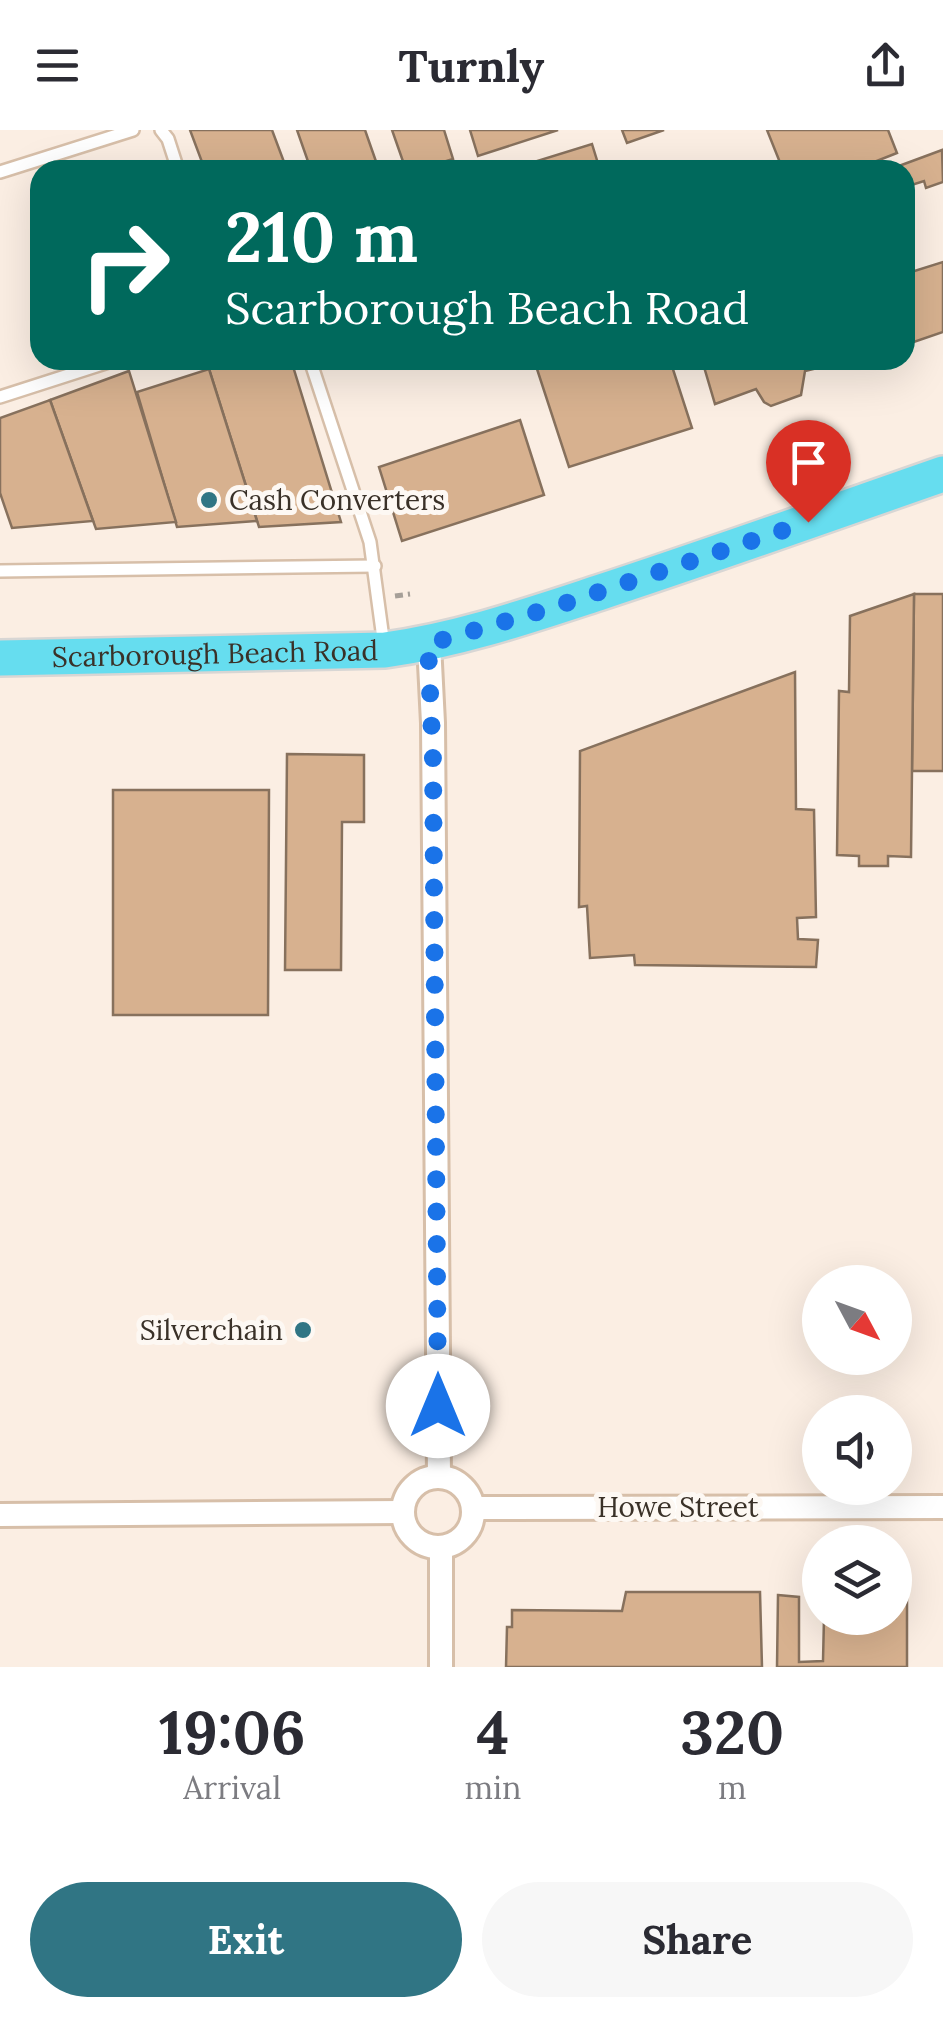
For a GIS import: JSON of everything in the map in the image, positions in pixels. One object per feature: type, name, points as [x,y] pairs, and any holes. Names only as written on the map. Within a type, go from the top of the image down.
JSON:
[{"type":"main road","name":"Scarborough Beach Road","points":[[0,658],[385,650],[428,644],[711,556],[943,474]]},
{"type":"street","points":[[428,644],[433,762],[439,1477]]},
{"type":"street","points":[[439,1477],[449,1478],[466,1489],[474,1508],[469,1530],[462,1539],[441,1548],[414,1538],[403,1512],[410,1491],[428,1478],[439,1477]]},
{"type":"street","name":"Howe Street","points":[[474,1508],[943,1507]]},
{"type":"street","points":[[0,1514],[403,1512]]},
{"type":"street","points":[[440,1667],[441,1548]]},
{"type":"lane","points":[[38,160],[133,130]]},
{"type":"lane","points":[[161,130],[175,160]]},
{"type":"lane","points":[[0,172],[30,163]]},
{"type":"lane","points":[[0,397],[84,370]]},
{"type":"lane","points":[[313,370],[375,566],[385,650]]},
{"type":"lane","points":[[0,570],[375,566]]},
{"type":"path","points":[[395,596],[410,594]]},
{"type":"shaded area","points":[[0,130],[943,130],[943,1667],[0,1667]]},
{"type":"building","points":[[190,130],[272,130],[283,160],[201,160]]},
{"type":"building","points":[[297,130],[365,130],[376,160],[308,160]]},
{"type":"building","points":[[392,130],[444,130],[453,159],[402,160]]},
{"type":"building","points":[[470,130],[558,130],[478,156]]},
{"type":"building","points":[[622,130],[664,130],[627,143]]},
{"type":"building","points":[[767,130],[888,130],[897,153],[879,160],[779,160]]},
{"type":"building","points":[[592,144],[597,160],[540,160]]},
{"type":"building","points":[[942,150],[943,182],[926,188],[924,181],[915,184],[915,160]]},
{"type":"building","points":[[943,262],[943,332],[915,342],[915,271]]},
{"type":"building","points":[[209,370],[294,370],[341,522],[259,527]]},
{"type":"building","points":[[209,370],[257,521],[177,527],[137,392]]},
{"type":"building","points":[[537,370],[673,370],[692,428],[569,467]]},
{"type":"building","points":[[705,370],[809,370],[805,371],[801,395],[771,406],[756,389],[715,404]]},
{"type":"building","points":[[129,371],[176,522],[96,529],[50,400]]},
{"type":"building","points":[[50,400],[93,521],[12,528],[0,493],[0,418]]},
{"type":"building","points":[[520,420],[544,495],[402,541],[379,467]]},
{"type":"building","points":[[914,594],[943,594],[943,771],[912,771]]},
{"type":"building","points":[[914,594],[911,857],[888,856],[888,866],[859,866],[859,856],[837,855],[839,691],[849,692],[850,616]]},
{"type":"building","points":[[795,672],[796,809],[814,810],[816,917],[797,918],[798,939],[818,940],[816,967],[635,965],[634,955],[590,958],[587,906],[579,907],[580,751]]},
{"type":"building","points":[[287,754],[364,755],[364,822],[342,822],[341,970],[285,970]]},
{"type":"building","points":[[113,790],[269,790],[268,1015],[113,1015]]},
{"type":"building","points":[[626,1592],[760,1592],[762,1667],[506,1667],[507,1627],[512,1627],[512,1610],[622,1611]]},
{"type":"building","points":[[778,1595],[799,1597],[799,1662],[823,1661],[824,1635],[907,1635],[907,1667],[777,1667]]},
{"type":"place","name":"Cash Converters","points":[[209,500]]},
{"type":"place","name":"Silverchain","points":[[303,1330]]},
{"type":"route","points":[[438,1406],[433,760],[428,644],[551,608],[808,522]]}]
